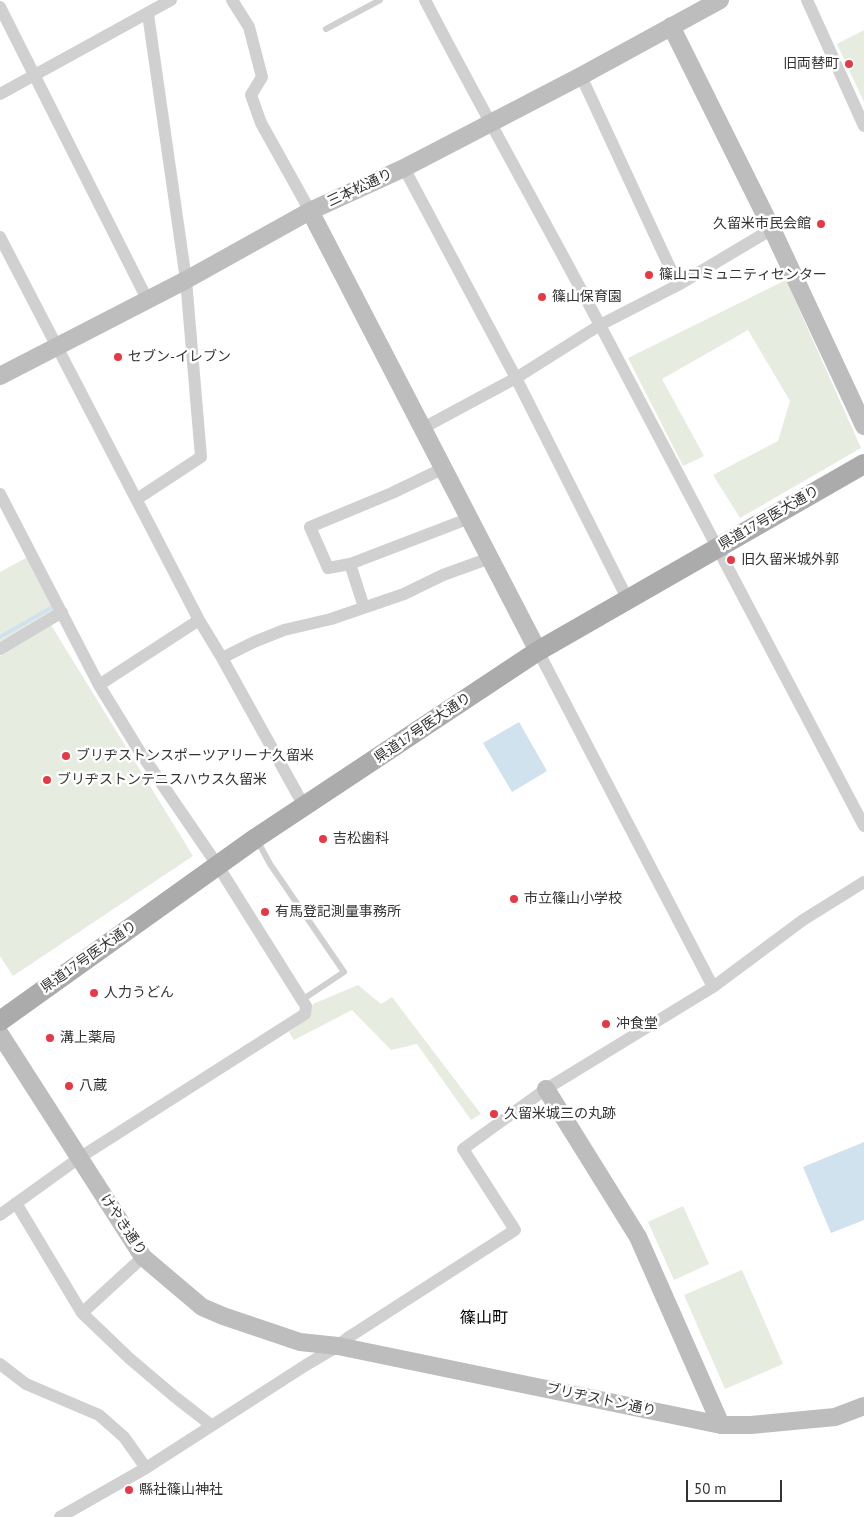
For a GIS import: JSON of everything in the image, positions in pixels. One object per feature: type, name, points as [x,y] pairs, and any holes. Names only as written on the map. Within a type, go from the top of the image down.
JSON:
[{"type":"main road","name":"県道17号医大通り","points":[[0,1021],[256,838],[538,651],[864,464]]},
{"type":"street","points":[[0,94],[172,0]]},
{"type":"street","points":[[232,0],[249,26],[262,77],[251,95],[261,123],[310,212],[444,468],[713,987]]},
{"type":"street","points":[[424,0],[600,325],[864,826]]},
{"type":"street","name":"三本松通り","points":[[0,376],[186,280],[310,212],[404,168],[490,124],[720,0]]},
{"type":"street","points":[[807,0],[864,126]]},
{"type":"street","points":[[0,7],[148,299]]},
{"type":"street","points":[[138,499],[201,457],[186,280],[148,14]]},
{"type":"street","points":[[671,26],[772,229],[864,426]]},
{"type":"street","points":[[581,76],[678,285]]},
{"type":"street","points":[[404,168],[516,378],[628,600]]},
{"type":"street","points":[[423,428],[516,378],[600,325],[678,285],[772,229]]},
{"type":"street","points":[[0,237],[138,499],[199,620],[304,806]]},
{"type":"street","points":[[444,468],[392,493],[310,527],[328,568],[350,564],[470,518]]},
{"type":"street","points":[[0,494],[99,685],[140,752],[218,866],[306,1006],[305,1014],[79,1158],[0,1215]]},
{"type":"street","points":[[222,658],[284,630],[331,619],[404,594],[443,575],[490,558]]},
{"type":"street","points":[[350,564],[364,607]]},
{"type":"street","points":[[0,649],[62,612]]},
{"type":"street","points":[[99,685],[199,620]]},
{"type":"street","points":[[60,1517],[146,1468],[338,1346],[514,1230],[463,1149],[546,1089],[713,987],[803,920],[864,882]]},
{"type":"street","name":"けやき通り","points":[[0,1034],[143,1257],[202,1307],[300,1342],[338,1346]]},
{"type":"street","points":[[546,1089],[638,1236],[720,1425]]},
{"type":"street","points":[[16,1203],[82,1313],[144,1371],[211,1425]]},
{"type":"street","points":[[82,1313],[143,1257]]},
{"type":"street","name":"ブリヂストン通り","points":[[338,1346],[720,1425],[751,1425],[835,1417],[864,1406]]},
{"type":"street","points":[[0,1364],[26,1384],[99,1415],[124,1437],[146,1468]]},
{"type":"lane","points":[[326,29],[380,0]]},
{"type":"lane","points":[[256,838],[270,864],[344,972],[302,1000]]},
{"type":"shaded area","points":[[864,30],[864,102],[837,44]]},
{"type":"shaded area","points":[[786,280],[861,448],[740,518],[713,475],[778,441],[790,401],[748,330],[662,379],[704,456],[683,466],[628,358]]},
{"type":"shaded area","points":[[28,557],[56,610],[0,642],[0,572]]},
{"type":"shaded area","name":"ブリヂストンスポーツアリーナ久留米","points":[[51,625],[193,856],[13,976],[0,956],[0,656]]},
{"type":"shaded area","points":[[358,985],[381,1004],[392,997],[481,1114],[471,1120],[417,1044],[391,1050],[352,1010],[294,1040],[289,1032],[308,1018],[313,1004]]},
{"type":"shaded area","points":[[683,1206],[709,1264],[674,1280],[648,1222]]},
{"type":"shaded area","points":[[742,1270],[783,1364],[725,1389],[684,1295]]},
{"type":"water","points":[[519,722],[547,771],[512,792],[483,743]]},
{"type":"water","points":[[864,1142],[864,1220],[831,1233],[803,1167]]},
{"type":"waterway","points":[[0,637],[56,605]]},
{"type":"place","name":"旧両替町","points":[[849,64]]},
{"type":"place","name":"久留米市民会館","points":[[821,224]]},
{"type":"place","name":"篠山コミュニティセンター","points":[[649,275]]},
{"type":"place","name":"篠山保育園","points":[[542,297]]},
{"type":"place","name":"セブン-イレブン","points":[[118,357]]},
{"type":"place","name":"旧久留米城外郭","points":[[731,560]]},
{"type":"place","name":"ブリヂストンスポーツアリーナ久留米","points":[[66,756]]},
{"type":"place","name":"ブリヂストンテニスハウス久留米","points":[[47,780]]},
{"type":"place","name":"吉松歯科","points":[[323,839]]},
{"type":"place","name":"市立篠山小学校","points":[[514,899]]},
{"type":"place","name":"有馬登記測量事務所","points":[[265,912]]},
{"type":"place","name":"人力うどん","points":[[94,993]]},
{"type":"place","name":"冲食堂","points":[[606,1024]]},
{"type":"place","name":"溝上薬局","points":[[50,1038]]},
{"type":"place","name":"八蔵","points":[[69,1086]]},
{"type":"place","name":"久留米城三の丸跡","points":[[494,1114]]},
{"type":"place","name":"縣社篠山神社","points":[[129,1490]]},
{"type":"district","name":"篠山町","points":[[484,1318]]}]
